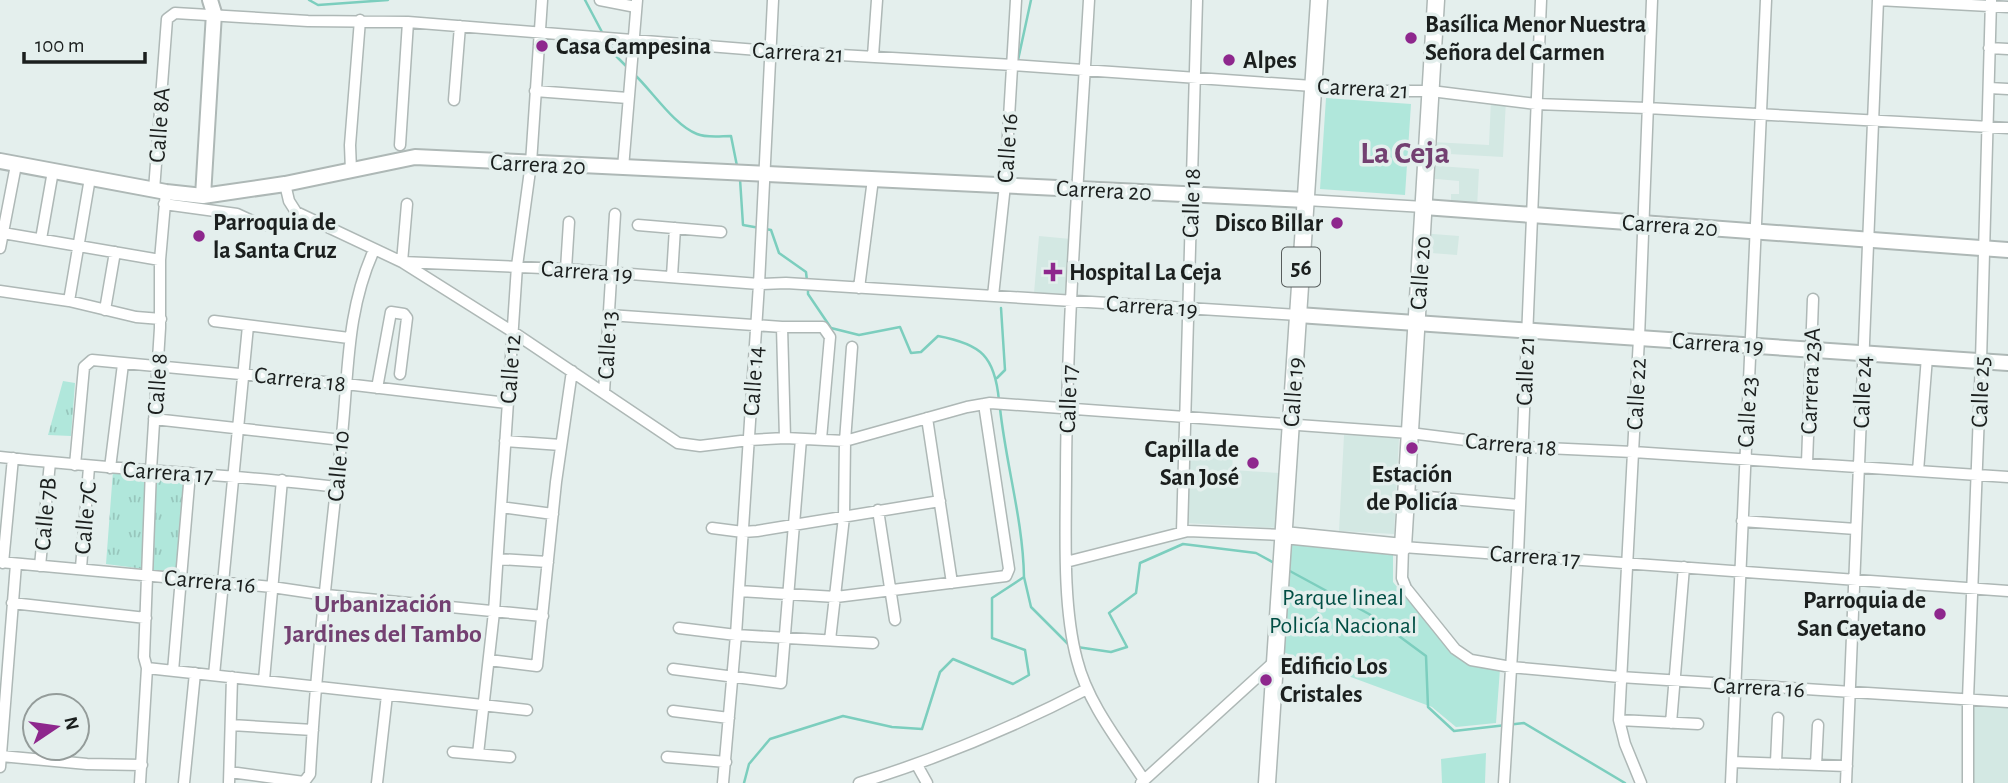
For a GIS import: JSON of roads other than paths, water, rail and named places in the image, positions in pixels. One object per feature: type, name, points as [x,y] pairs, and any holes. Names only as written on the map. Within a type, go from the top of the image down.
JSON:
[{"type":"main road","name":"Calle 19","points":[[1267,783],[1319,0]]},
{"type":"main road","name":"Calle 20","points":[[1403,547],[1436,0]]},
{"type":"main road","points":[[203,196],[212,7]]},
{"type":"main road","name":"Carrera 20","points":[[0,161],[161,195],[203,196],[285,184],[415,157],[1306,200]]},
{"type":"main road","name":"Carrera 20","points":[[1424,207],[2008,250]]},
{"type":"main road","name":"Carrera 19","points":[[1298,315],[2008,363]]},
{"type":"main road","name":"Carrera 17","points":[[1284,535],[1403,547]]},
{"type":"street","name":"Calle 12","points":[[478,754],[494,612],[517,266],[531,163],[542,0]]},
{"type":"street","name":"Calle 14","points":[[723,783],[733,677],[763,228],[773,0]]},
{"type":"street","points":[[873,56],[877,0]]},
{"type":"street","name":"Calle 16","points":[[993,296],[1005,186],[1016,0]]},
{"type":"street","name":"Calle 17","points":[[1089,0],[1067,408],[1066,562],[1072,633],[1077,661],[1087,690],[1142,782]]},
{"type":"street","name":"Calle 18","points":[[1182,532],[1197,0]]},
{"type":"street","name":"Calle 21","points":[[1504,783],[1518,555],[1541,0]]},
{"type":"street","name":"Calle 22","points":[[1641,783],[1625,744],[1619,720],[1639,338],[1652,0]]},
{"type":"street","name":"Calle 23","points":[[1731,783],[1766,0]]},
{"type":"street","points":[[1878,0],[1991,3],[2008,7]]},
{"type":"street","name":"Calle 24","points":[[1846,783],[1878,0]]},
{"type":"street","points":[[600,1],[636,4],[623,168]]},
{"type":"street","name":"Calle 25","points":[[1968,783],[1968,699],[1991,3]]},
{"type":"street","name":"Carrera 21","points":[[167,19],[175,13],[212,7],[308,21],[408,22],[771,51],[1384,91],[1431,91],[1536,104],[2008,128]]},
{"type":"street","name":"Calle 8A","points":[[161,195],[167,19]]},
{"type":"street","points":[[351,172],[350,145],[360,20]]},
{"type":"street","points":[[400,145],[408,22]]},
{"type":"street","points":[[454,100],[460,26]]},
{"type":"street","points":[[1989,48],[2008,49]]},
{"type":"street","points":[[1989,88],[2008,89]]},
{"type":"street","points":[[535,91],[628,98]]},
{"type":"street","points":[[0,248],[16,165]]},
{"type":"street","points":[[41,239],[53,171]]},
{"type":"street","points":[[69,301],[90,178]]},
{"type":"street","points":[[859,288],[873,179]]},
{"type":"street","name":"Carrera 19","points":[[285,184],[289,201],[296,212],[402,262],[517,266],[759,284],[807,284],[1298,315]]},
{"type":"street","points":[[161,195],[237,214],[261,225],[318,223]]},
{"type":"street","name":"Calle 8","points":[[140,783],[147,668],[144,657],[151,470],[161,319],[161,195]]},
{"type":"street","name":"Carrera 20","points":[[1306,200],[1424,207]]},
{"type":"street","points":[[407,204],[402,262],[513,331],[678,443],[699,446],[785,438],[845,441]]},
{"type":"street","name":"Calle 13","points":[[604,392],[615,214]]},
{"type":"street","points":[[566,269],[569,222]]},
{"type":"street","points":[[638,225],[721,232]]},
{"type":"street","points":[[672,276],[676,228]]},
{"type":"street","points":[[3,233],[160,260]]},
{"type":"street","name":"Calle 10","points":[[229,777],[304,782],[310,774],[342,440],[349,338],[356,297],[374,250]]},
{"type":"street","points":[[105,310],[115,252]]},
{"type":"street","points":[[0,290],[69,301],[136,317],[161,319]]},
{"type":"street","name":"Carrera 23A","points":[[1807,464],[1813,299]]},
{"type":"street","points":[[377,388],[391,312],[404,314],[407,318],[400,374]]},
{"type":"street","points":[[609,315],[782,327],[823,327],[830,337],[821,439]]},
{"type":"street","points":[[214,321],[349,338]]},
{"type":"street","points":[[214,675],[248,326]]},
{"type":"street","points":[[782,327],[785,438]]},
{"type":"street","points":[[830,640],[844,517],[845,441],[852,347]]},
{"type":"street","points":[[1918,471],[1927,357]]},
{"type":"street","name":"Carrera 18","points":[[75,465],[84,367],[92,360],[123,364],[158,364],[507,403]]},
{"type":"street","points":[[110,468],[123,364]]},
{"type":"street","points":[[489,660],[537,666],[561,444],[572,371]]},
{"type":"street","points":[[739,592],[836,597],[1006,576],[1008,572],[987,403]]},
{"type":"street","name":"Carrera 18","points":[[845,441],[987,403],[1410,433],[1522,447],[2008,477]]},
{"type":"street","points":[[927,418],[952,583]]},
{"type":"street","points":[[154,419],[342,440]]},
{"type":"street","points":[[673,669],[781,683],[801,439]]},
{"type":"street","points":[[505,442],[561,444]]},
{"type":"street","name":"Carrera 17","points":[[0,457],[89,467],[282,480],[336,487]]},
{"type":"street","points":[[1,562],[13,458]]},
{"type":"street","name":"Calle 7B","points":[[40,565],[50,462]]},
{"type":"street","name":"Calle 7C","points":[[81,568],[89,467]]},
{"type":"street","points":[[173,671],[190,473]]},
{"type":"street","points":[[264,680],[282,480]]},
{"type":"street","points":[[1406,495],[1519,505]]},
{"type":"street","points":[[712,528],[743,532],[940,500]]},
{"type":"street","points":[[501,507],[553,514]]},
{"type":"street","points":[[878,510],[895,620]]},
{"type":"street","points":[[1742,521],[1856,529]]},
{"type":"street","name":"Carrera 17","points":[[1066,562],[1182,532],[1284,535]]},
{"type":"street","name":"Carrera 17","points":[[1403,547],[2008,591]]},
{"type":"street","name":"Carrera 16","points":[[1403,547],[1402,578],[1406,588],[1455,649],[1471,660],[1511,667],[1735,686],[2008,702]]},
{"type":"street","points":[[498,559],[548,562]]},
{"type":"street","name":"Carrera 16","points":[[1,562],[542,615]]},
{"type":"street","points":[[16,564],[4,662],[1,762],[142,765]]},
{"type":"street","points":[[1671,723],[1684,567]]},
{"type":"street","points":[[12,603],[146,618]]},
{"type":"street","points":[[678,628],[736,635],[873,643]]},
{"type":"street","points":[[1142,782],[1275,661]]},
{"type":"street","points":[[147,668],[527,710]]},
{"type":"street","points":[[184,783],[195,673]]},
{"type":"street","points":[[229,777],[232,677]]},
{"type":"street","points":[[859,783],[917,765],[1013,727],[1087,690]]},
{"type":"street","points":[[377,783],[387,695]]},
{"type":"street","points":[[673,711],[729,718]]},
{"type":"street","points":[[1776,762],[1779,718]]},
{"type":"street","points":[[1619,720],[1698,724]]},
{"type":"street","points":[[231,725],[313,730]]},
{"type":"street","points":[[1816,765],[1818,725]]},
{"type":"street","points":[[453,752],[510,757]]},
{"type":"street","points":[[667,757],[726,762]]},
{"type":"street","points":[[1732,762],[1847,766]]},
{"type":"street","points":[[917,765],[927,783]]},
{"type":"waterway","points":[[309,0],[318,5],[388,0]]},
{"type":"waterway","points":[[585,0],[603,34]]},
{"type":"waterway","points":[[1018,60],[1031,0]]},
{"type":"waterway","points":[[607,40],[616,56],[628,68]]},
{"type":"waterway","points":[[635,75],[672,116],[689,130],[705,136],[731,136],[737,166]]},
{"type":"waterway","points":[[740,179],[743,225],[771,230],[779,253],[806,272],[807,281]]},
{"type":"waterway","points":[[808,288],[808,294],[831,328],[859,335],[900,327],[911,353],[921,352],[938,336],[975,348],[983,355],[994,373],[999,401]]},
{"type":"waterway","points":[[997,378],[1005,370],[1001,308]]},
{"type":"waterway","points":[[1000,408],[1021,535],[1024,577]]},
{"type":"waterway","points":[[1077,647],[1111,652],[1127,647],[1109,613],[1136,593],[1140,563],[1183,544],[1256,553],[1276,564]]},
{"type":"waterway","points":[[1288,570],[1369,614],[1426,656],[1428,707],[1454,731],[1524,723],[1625,783]]},
{"type":"waterway","points":[[744,783],[749,764],[770,739],[843,716],[892,727],[922,729],[940,672],[953,659],[1013,684],[1029,675],[1025,650],[992,638],[992,598],[1024,577],[1031,607],[1070,646]]},
{"type":"place","name":"Basílica Menor Nuestra Señora del Carmen","points":[[1411,38]]},
{"type":"place","name":"Casa Campesina","points":[[542,46]]},
{"type":"place","name":"Alpes","points":[[1229,60]]},
{"type":"place","name":"Disco Billar","points":[[1337,223]]},
{"type":"place","name":"Parroquia de la Santa Cruz","points":[[199,236]]},
{"type":"place","name":"Hospital La Ceja","points":[[1053,272]]},
{"type":"place","name":"Estación de Policía","points":[[1412,448]]},
{"type":"place","name":"Capilla de San José","points":[[1253,463]]},
{"type":"place","name":"Parroquia de San Cayetano","points":[[1940,614]]},
{"type":"place","name":"Edificio Los Cristales","points":[[1266,680]]},
{"type":"district","name":"La Ceja","points":[[1405,152]]},
{"type":"district","name":"Urbanización Jardines del Tambo","points":[[383,618]]},
{"type":"park label","name":"Parque lineal Policía Nacional","points":[[1343,611]]}]
